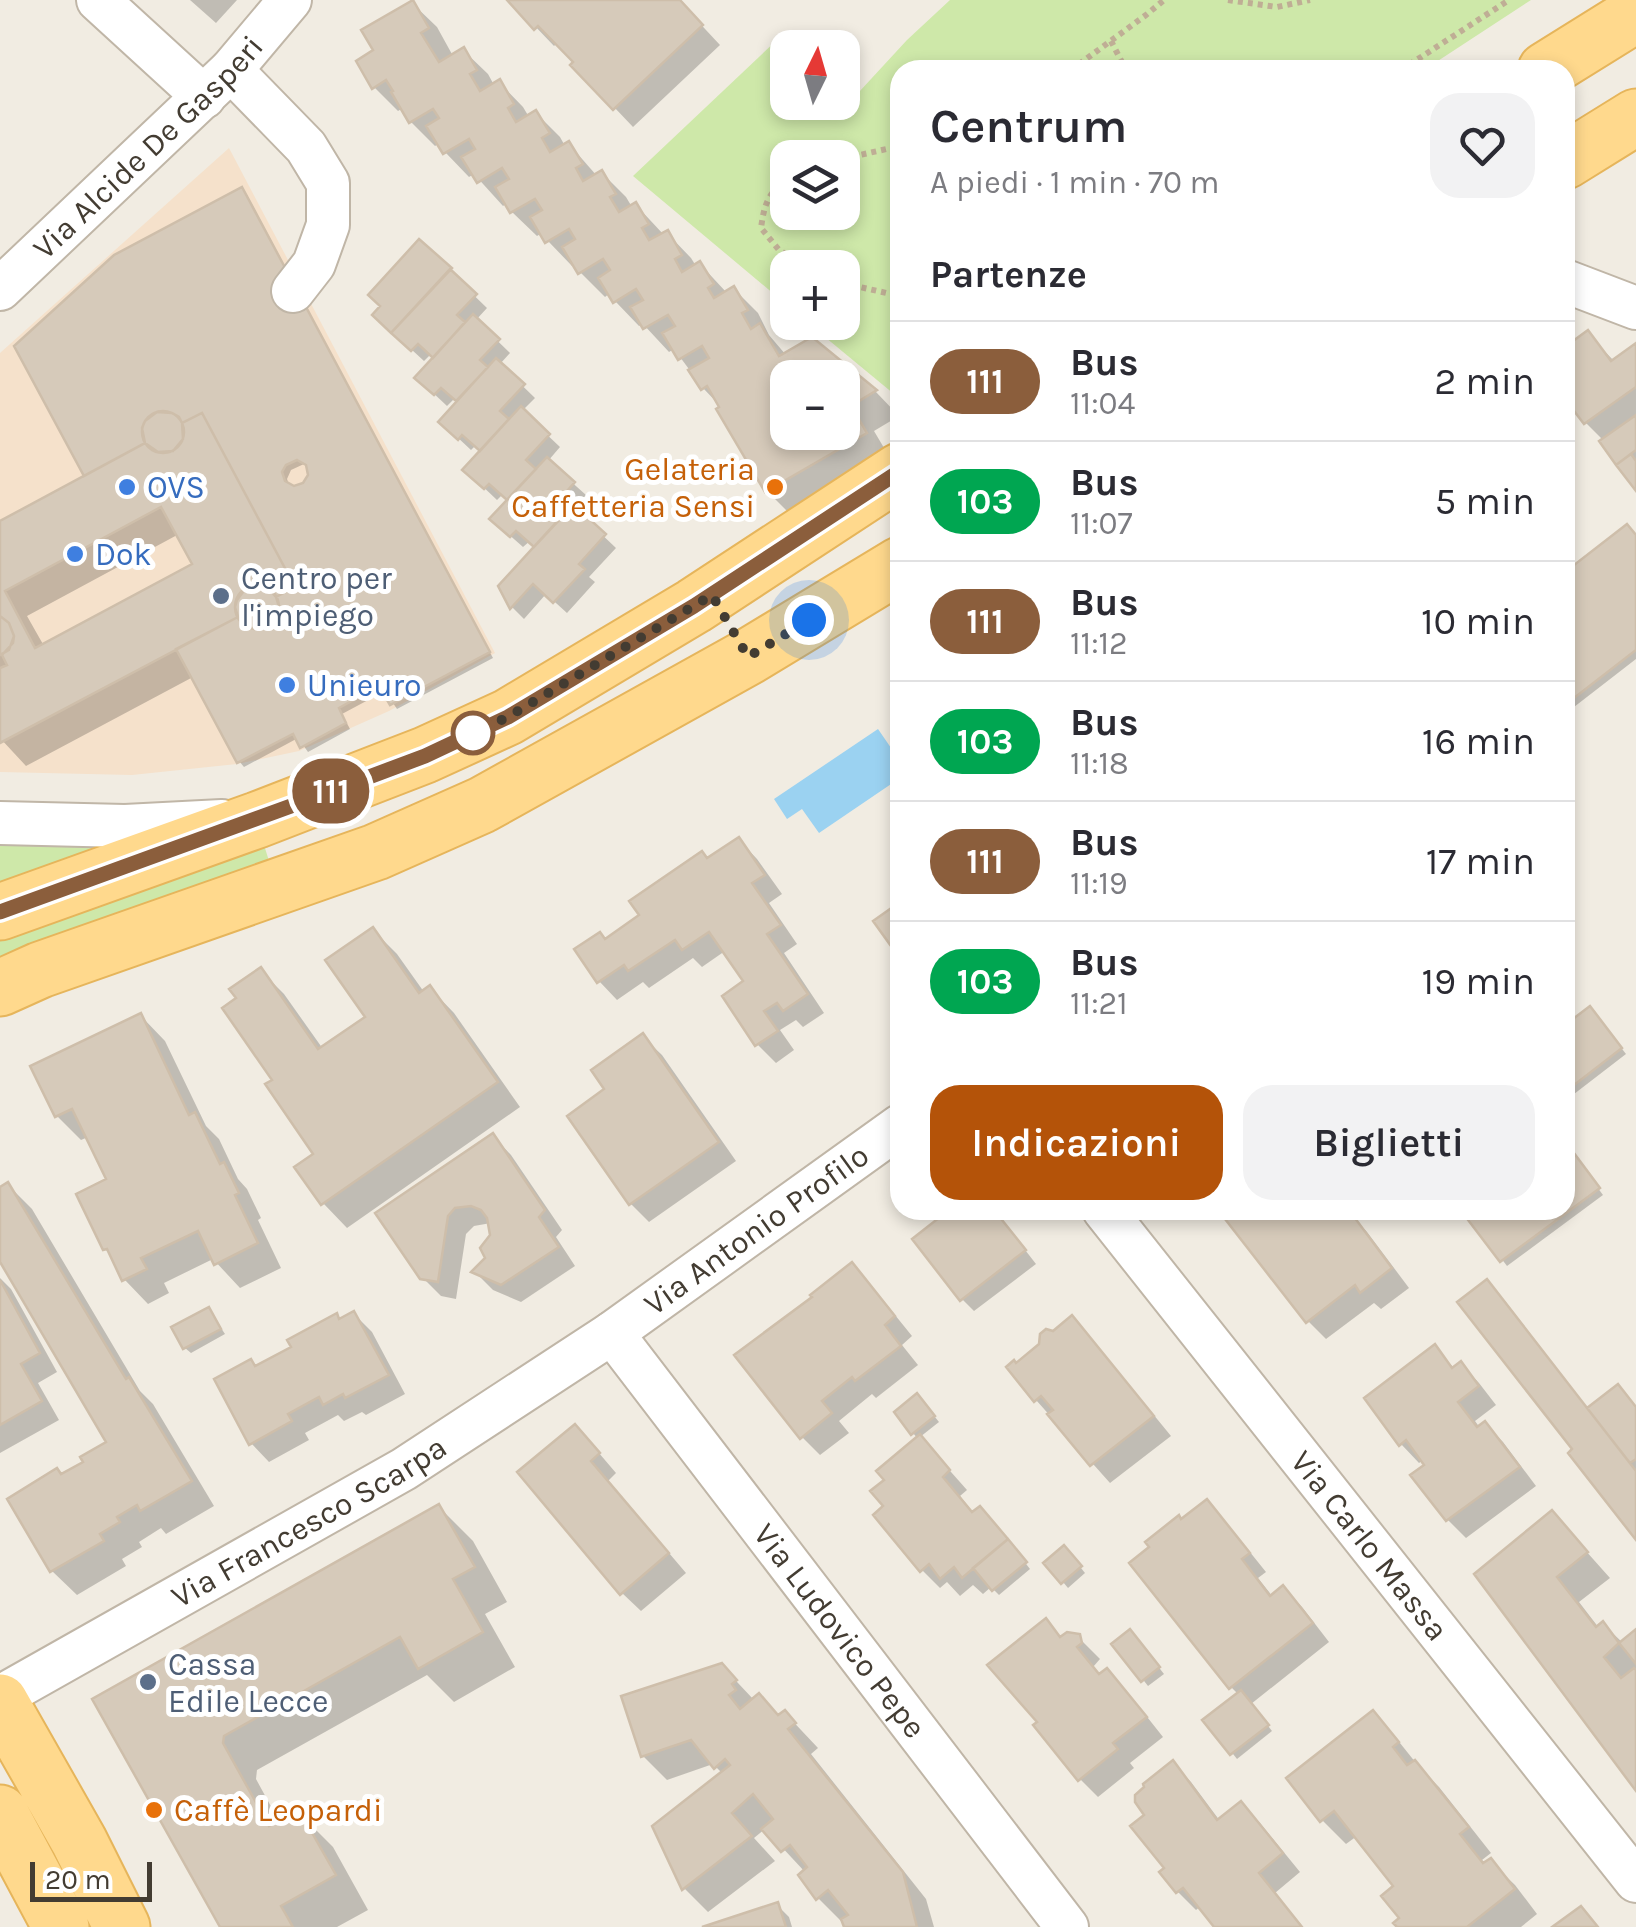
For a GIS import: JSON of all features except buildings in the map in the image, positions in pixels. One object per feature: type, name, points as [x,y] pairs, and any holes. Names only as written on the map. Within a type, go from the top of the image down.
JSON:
[{"type":"main road","points":[[1562,60],[1636,14]]},
{"type":"main road","points":[[1575,155],[1636,117]]},
{"type":"main road","points":[[0,912],[425,756],[508,717],[712,595],[890,478]]},
{"type":"main road","points":[[0,988],[40,970],[376,852],[482,805],[748,657],[890,571]]},
{"type":"main road","points":[[712,595],[748,657]]},
{"type":"main road","points":[[0,1700],[80,1840],[122,1927]]},
{"type":"main road","points":[[0,1813],[61,1927]]},
{"type":"street","points":[[98,0],[306,147],[328,183],[328,225],[314,264],[292,290]]},
{"type":"street","name":"Via Alcide De Gasperi","points":[[0,289],[217,83],[290,0]]},
{"type":"street","points":[[1575,285],[1636,308]]},
{"type":"street","points":[[0,823],[125,826],[257,820]]},
{"type":"street","name":"Via Antonio Profilo","points":[[612,1333],[890,1133]]},
{"type":"street","name":"Via Carlo Massa","points":[[1112,1220],[1636,1881]]},
{"type":"street","name":"Via Francesco Scarpa","points":[[0,1700],[404,1469],[612,1333]]},
{"type":"street","name":"Via Ludovico Pepe","points":[[612,1333],[1067,1927]]},
{"type":"path","points":[[1085,60],[1164,0]]},
{"type":"path","points":[[1228,0],[1277,7],[1310,0]]},
{"type":"path","points":[[1416,60],[1508,0]]},
{"type":"path","points":[[1111,41],[1121,60]]},
{"type":"path","points":[[860,155],[890,148]]},
{"type":"path","points":[[770,198],[765,204],[761,228],[779,250]]},
{"type":"path","points":[[860,287],[890,294]]},
{"type":"shaded area","points":[[229,148],[495,653],[389,711],[299,751],[237,764],[132,775],[0,772],[0,353]]},
{"type":"green space","points":[[950,0],[1531,0],[1439,60],[890,60],[890,391],[860,366],[860,360],[853,360],[829,340],[860,340],[860,250],[770,250],[770,291],[633,176],[770,46],[770,120],[860,120],[860,91],[907,40]]},
{"type":"green space","points":[[0,845],[119,847],[0,885]]},
{"type":"green space","points":[[264,845],[269,861],[0,957],[0,939]]},
{"type":"water","points":[[878,729],[890,746],[890,785],[819,833],[802,809],[787,819],[774,799]]},
{"type":"bus line","name":"111","points":[[0,912],[425,756],[508,717],[694,606],[890,478]]},
{"type":"place","name":"OVS","points":[[127,487]]},
{"type":"place","name":"Gelateria Caffetteria Sensi","points":[[775,487]]},
{"type":"place","name":"Dok","points":[[75,554]]},
{"type":"place","name":"Centro per l'impiego","points":[[221,596]]},
{"type":"place","name":"Unieuro","points":[[287,685]]},
{"type":"place","name":"Cassa Edile Lecce","points":[[148,1682]]},
{"type":"place","name":"Caffè Leopardi","points":[[154,1810]]},
{"type":"route","points":[[473,733],[508,717],[712,595],[748,657],[809,620]]}]
